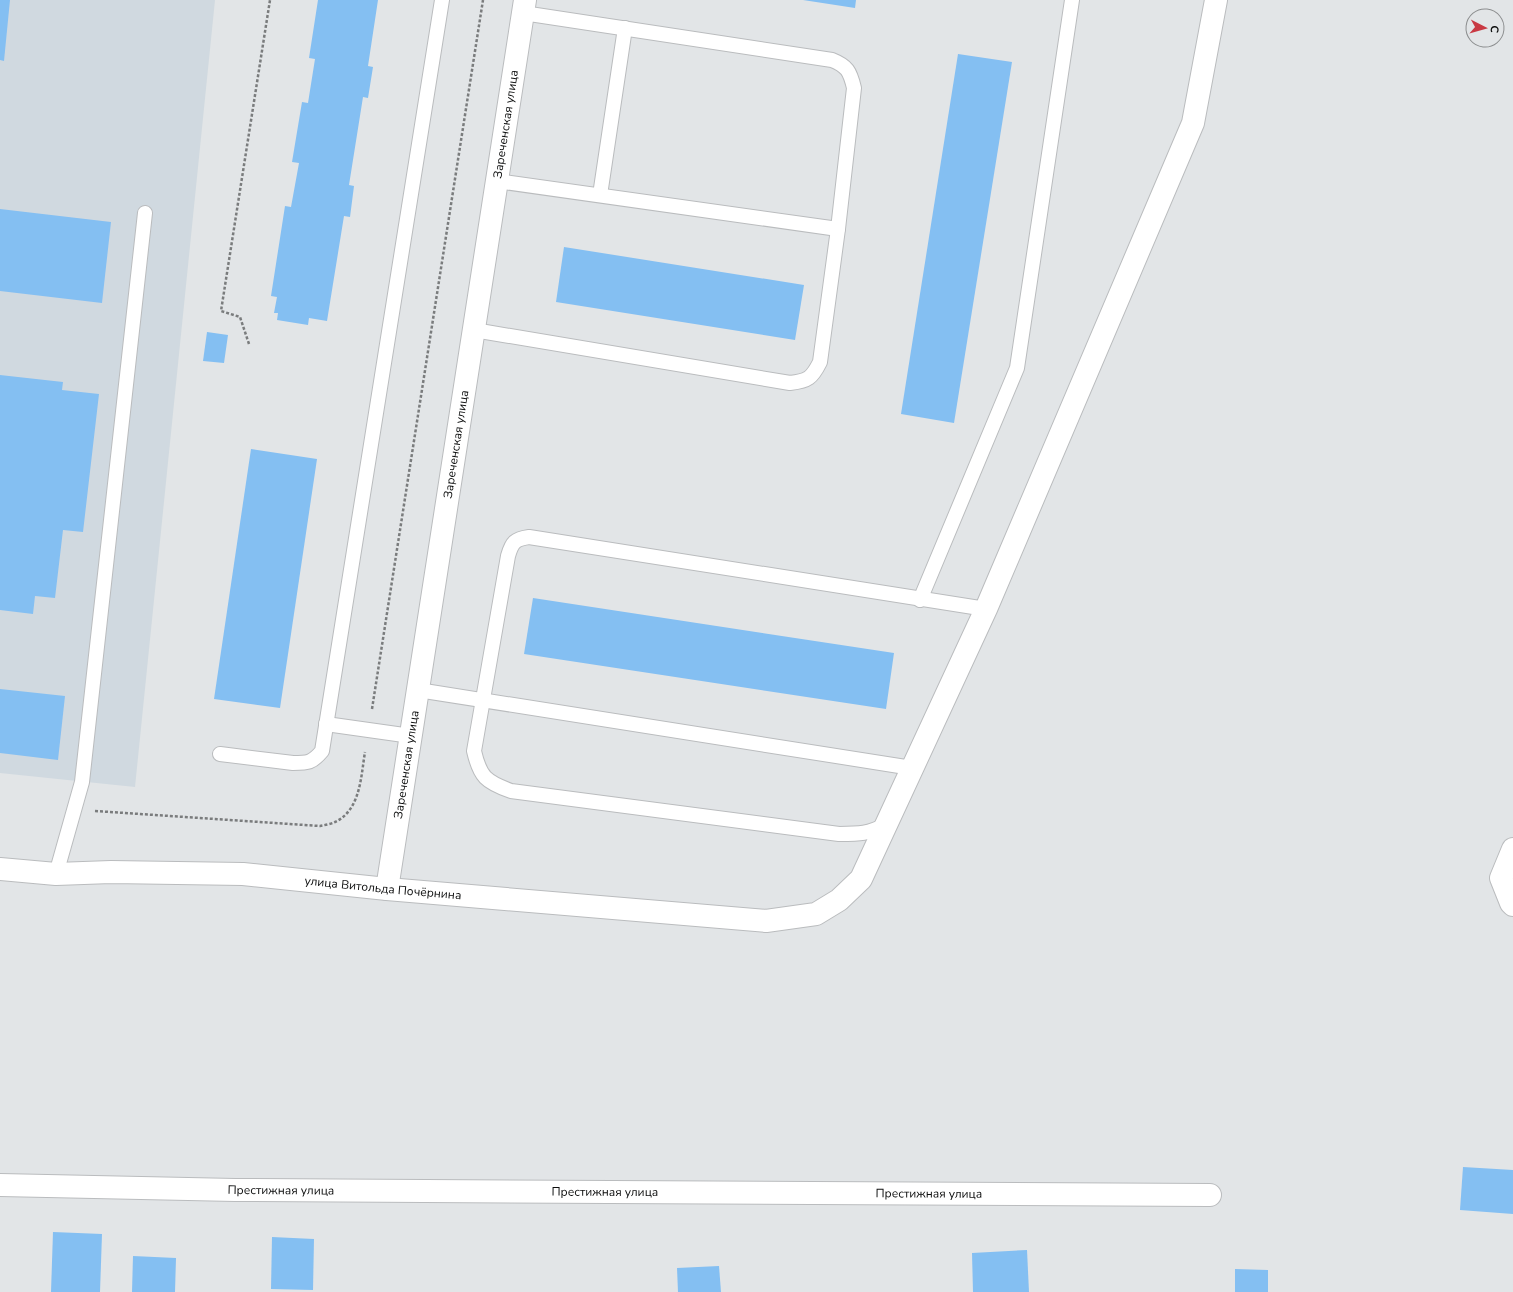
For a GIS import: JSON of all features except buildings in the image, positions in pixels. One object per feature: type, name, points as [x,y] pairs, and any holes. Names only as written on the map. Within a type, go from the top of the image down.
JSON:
[{"type":"street","name":"улица Витольда Почёрнина","points":[[0,869],[56,874],[112,872],[243,874],[387,890],[766,921],[816,914],[840,900],[861,879],[986,609],[1193,123],[1216,0]]},
{"type":"street","name":"Зареченская улица","points":[[387,890],[524,6]]},
{"type":"street","points":[[1513,849],[1500,878],[1513,905]]},
{"type":"street","name":"Престижная улица","points":[[0,1185],[235,1190],[1210,1195]]},
{"type":"lane","points":[[220,754],[293,763],[305,763],[314,760],[322,751],[442,0]]},
{"type":"lane","points":[[920,600],[1017,368],[1072,0]]},
{"type":"lane","points":[[474,330],[790,383],[804,381],[814,375],[820,362],[838,229],[854,88],[851,74],[842,64],[832,60],[625,28],[524,6]]},
{"type":"lane","points":[[600,195],[625,28]]},
{"type":"lane","points":[[497,181],[838,229]]},
{"type":"lane","points":[[56,874],[82,782],[145,213]]},
{"type":"lane","points":[[887,824],[875,830],[860,834],[839,834],[510,791],[495,786],[485,778],[478,769],[474,752],[511,545],[518,538],[529,537],[920,600],[986,609]]},
{"type":"lane","points":[[418,690],[912,768]]},
{"type":"lane","points":[[326,724],[411,736]]},
{"type":"path","points":[[249,344],[240,317],[221,311],[270,0]]},
{"type":"shaded area","points":[[0,0],[215,0],[135,787],[0,773]]}]
